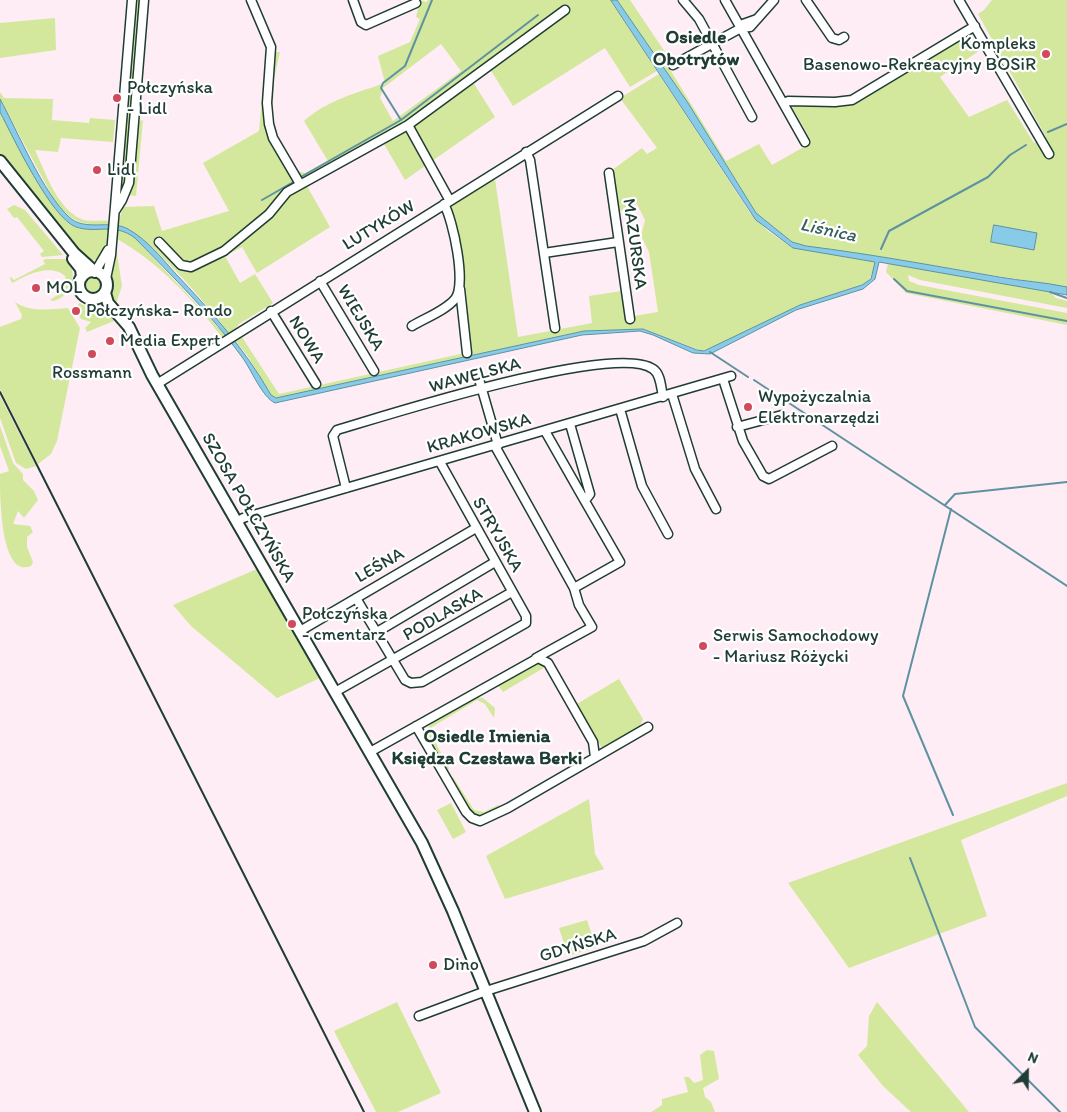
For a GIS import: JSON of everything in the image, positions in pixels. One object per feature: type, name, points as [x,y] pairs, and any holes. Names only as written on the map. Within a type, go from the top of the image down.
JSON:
[{"type":"main road","points":[[0,162],[82,261],[106,279],[107,287],[105,293],[99,298],[90,299],[84,296],[80,290],[82,277],[78,264],[0,172]]},
{"type":"main road","points":[[82,277],[88,272],[95,272]]},
{"type":"main road","name":"SZOSA POŁCZYŃSKA","points":[[105,293],[108,303],[129,327],[157,384],[336,692],[429,857],[535,1112]]},
{"type":"main road","name":"SZOSA POŁCZYŃSKA","points":[[90,299],[112,313],[140,352]]},
{"type":"street","points":[[106,279],[114,221],[132,0]]},
{"type":"street","points":[[114,212],[122,200],[129,183],[144,0]]},
{"type":"street","points":[[251,0],[271,47],[267,103],[269,124],[273,138],[299,181]]},
{"type":"street","points":[[353,0],[361,22],[366,25],[416,3]]},
{"type":"street","points":[[683,0],[699,19],[752,117]]},
{"type":"street","points":[[725,0],[805,142]]},
{"type":"street","points":[[673,65],[741,28],[743,24],[757,19],[774,0]]},
{"type":"street","points":[[806,0],[832,38],[839,40],[844,37]]},
{"type":"street","points":[[959,0],[1049,154]]},
{"type":"street","points":[[159,242],[181,264],[196,266],[224,251],[269,214],[286,192],[299,181],[408,125],[565,10]]},
{"type":"street","points":[[784,103],[788,101],[838,102],[852,100],[974,26]]},
{"type":"street","name":"LUTYKÓW","points":[[157,384],[271,311],[618,96]]},
{"type":"street","points":[[408,125],[447,202],[460,284],[467,353]]},
{"type":"street","points":[[526,152],[530,160],[555,328]]},
{"type":"street","name":"MAZURSKA","points":[[609,173],[630,319]]},
{"type":"street","points":[[544,253],[618,242]]},
{"type":"street","points":[[95,272],[111,246]]},
{"type":"street","points":[[82,261],[92,263],[103,260]]},
{"type":"street","name":"WIEJSKA","points":[[320,281],[374,371]]},
{"type":"street","points":[[412,326],[456,298],[460,284]]},
{"type":"street","name":"NOWA","points":[[271,311],[316,384]]},
{"type":"street","name":"WAWELSKA","points":[[346,488],[333,436],[337,430],[482,388],[521,377],[585,367],[632,363],[655,370],[663,397]]},
{"type":"street","name":"KRAKOWSKA","points":[[237,522],[346,488],[727,378],[737,428]]},
{"type":"street","points":[[370,752],[592,627],[579,606],[574,588],[496,445],[480,379]]},
{"type":"street","points":[[672,394],[698,476],[716,509]]},
{"type":"street","points":[[620,409],[642,486],[668,534]]},
{"type":"street","points":[[782,415],[737,428],[752,459],[764,476],[769,479],[832,446]]},
{"type":"street","points":[[570,424],[590,494],[587,498],[582,496]]},
{"type":"street","points":[[545,431],[620,562],[574,588]]},
{"type":"street","name":"STRYJSKA","points":[[393,660],[406,681],[417,684],[526,623],[526,616],[440,462]]},
{"type":"street","name":"LEŚNA","points":[[300,631],[476,528]]},
{"type":"street","points":[[377,632],[496,562]]},
{"type":"street","name":"PODLASKA","points":[[336,692],[512,592]]},
{"type":"street","points":[[356,598],[393,660]]},
{"type":"street","points":[[534,659],[542,659],[548,663],[593,742],[595,757]]},
{"type":"street","points":[[416,726],[466,812],[477,820],[484,821],[648,727]]},
{"type":"street","name":"GDYŃSKA","points":[[419,1016],[486,991],[644,941],[677,923]]},
{"type":"green space","points":[[135,0],[141,0],[127,182],[118,201]]},
{"type":"green space","points":[[420,0],[426,2],[428,0],[611,0],[657,71],[630,87],[605,48],[513,106],[490,69],[473,82],[495,117],[405,180],[384,144],[307,186],[330,227],[257,273],[242,247],[225,256],[240,283],[255,274],[273,303],[239,324],[230,335],[209,308],[161,255],[130,230],[118,225],[123,207],[154,206],[162,231],[229,211],[203,163],[259,131],[266,53],[280,52],[274,79],[272,122],[275,124],[275,137],[296,171],[305,173],[328,161],[304,121],[333,102],[385,83],[378,56],[410,42],[420,19],[416,17]],"holes":[[[441,44],[461,71],[393,121],[380,98],[383,88]]]},
{"type":"green space","points":[[617,0],[630,0],[667,55],[663,58],[726,161],[759,144],[772,165],[809,144],[795,117],[812,142],[789,102],[854,102],[968,32],[979,51],[940,77],[969,117],[1007,100],[1034,143],[1046,137],[978,14],[992,0],[1067,0],[1067,287],[806,246],[792,242],[756,213],[688,103]]},
{"type":"green space","points":[[55,18],[56,50],[0,58],[0,23]]},
{"type":"green space","points":[[659,74],[750,213],[768,231],[793,248],[876,262],[869,281],[800,305],[719,345],[702,351],[643,329],[584,331],[295,395],[277,398],[271,395],[247,355],[234,339],[240,334],[279,394],[465,353],[451,211],[452,202],[489,178],[495,179],[518,337],[592,323],[589,296],[622,291],[627,321],[635,321],[634,316],[658,312],[649,252],[641,236],[645,220],[636,202],[619,212],[611,171],[642,148],[647,154],[657,148],[620,98]]},
{"type":"green space","points":[[0,92],[4,98],[53,99],[52,120],[89,123],[90,118],[115,120],[113,142],[61,138],[58,152],[35,150],[53,189],[65,207],[81,219],[109,221],[109,225],[79,222],[68,215],[56,203],[0,99]]},
{"type":"green space","points":[[0,112],[43,191],[64,218],[77,228],[108,228],[108,245],[99,259],[90,261],[83,258],[0,158]]},
{"type":"green space","points":[[143,120],[136,196],[129,195],[137,122]]},
{"type":"green space","points":[[14,205],[25,210],[63,255],[42,257],[40,254],[44,251],[17,217],[14,218],[7,209]]},
{"type":"green space","points":[[117,229],[125,231],[135,238],[227,337],[221,336],[186,295],[160,270],[117,239]]},
{"type":"green space","points":[[114,248],[116,248],[122,286],[115,307],[109,285]]},
{"type":"green space","points":[[66,259],[72,270],[73,277],[69,289],[54,301],[50,300],[63,291],[66,285],[65,276],[59,272],[46,270],[12,283],[10,278],[14,280],[45,264],[43,260]]},
{"type":"green space","points":[[888,263],[1050,292],[1056,298],[1067,301],[1067,308],[920,280],[908,275],[909,281],[919,285],[1067,313],[1067,325],[906,293],[886,272]]},
{"type":"green space","points":[[93,276],[100,279],[103,286],[100,293],[93,296],[86,293],[83,286],[86,279]]},
{"type":"green space","points":[[15,302],[34,309],[68,308],[80,328],[57,441],[51,454],[38,464],[0,389],[0,327],[21,319],[22,315]]},
{"type":"green space","points":[[79,303],[110,318],[112,316],[114,321],[87,332],[85,328],[91,322],[81,319],[75,309]]},
{"type":"green space","points":[[0,396],[36,466],[26,469],[16,463],[0,418]]},
{"type":"green space","points":[[0,426],[13,463],[23,474],[23,480],[34,491],[38,500],[24,518],[18,511],[13,524],[30,526],[33,532],[27,537],[27,547],[33,562],[31,566],[21,567],[13,560],[4,533],[0,499],[0,474],[9,471],[0,446]]},
{"type":"green space","points":[[257,569],[320,678],[277,698],[191,626],[173,605]]},
{"type":"green space","points":[[537,661],[547,666],[503,692],[497,684]]},
{"type":"green space","points":[[619,679],[643,719],[640,726],[602,748],[575,705]]},
{"type":"green space","points":[[474,697],[483,698],[495,708],[494,718],[485,704],[477,700],[432,727],[432,736],[449,768],[448,771],[428,740],[426,730],[434,720]]},
{"type":"green space","points":[[453,777],[474,810],[484,812],[498,805],[502,808],[480,817],[471,814],[451,780]]},
{"type":"green space","points":[[1067,783],[1067,796],[961,840],[987,916],[849,968],[788,883]]},
{"type":"green space","points":[[589,799],[595,854],[604,869],[505,899],[486,856]]},
{"type":"green space","points":[[451,803],[466,832],[453,839],[437,810]]},
{"type":"green space","points":[[587,920],[596,947],[568,956],[559,928]]},
{"type":"green space","points":[[397,1002],[441,1093],[398,1112],[376,1112],[334,1031]]},
{"type":"green space","points":[[877,1002],[969,1112],[911,1112],[883,1086],[858,1055],[867,1046],[869,1016]]},
{"type":"green space","points":[[707,1050],[714,1051],[719,1079],[703,1088],[705,1097],[711,1102],[715,1112],[651,1112],[662,1105],[662,1099],[688,1092],[684,1077],[689,1077],[694,1083],[703,1080],[700,1055]]},
{"type":"water","points":[[611,0],[617,0],[688,103],[756,213],[792,242],[806,246],[1058,285],[1067,287],[1067,295],[879,262],[875,279],[863,289],[796,310],[710,354],[693,353],[640,331],[582,335],[275,403],[266,395],[230,341],[191,296],[135,238],[127,233],[113,229],[84,229],[76,227],[55,209],[23,157],[0,112],[0,99],[40,178],[69,217],[82,224],[121,226],[135,233],[147,243],[227,331],[271,395],[276,398],[584,331],[643,329],[704,351],[800,305],[862,285],[871,279],[875,262],[793,248],[756,220]]},
{"type":"water","points":[[994,225],[1037,233],[1034,250],[991,242]]},
{"type":"waterway","points":[[401,120],[381,88],[383,83],[405,66],[432,0]]},
{"type":"waterway","points":[[299,178],[401,120],[538,15]]},
{"type":"waterway","points":[[1048,132],[1067,124]]},
{"type":"waterway","points":[[881,249],[889,231],[988,177],[1010,155],[1026,145]]},
{"type":"waterway","points":[[262,200],[295,181]]},
{"type":"waterway","points":[[894,279],[907,291],[1067,321]]},
{"type":"waterway","points":[[1050,292],[1067,298]]},
{"type":"waterway","points":[[710,352],[748,377]]},
{"type":"waterway","points":[[754,380],[1067,586]]},
{"type":"waterway","points":[[945,505],[955,494],[1067,482]]},
{"type":"waterway","points":[[951,509],[903,696],[953,815]]},
{"type":"waterway","points":[[910,858],[975,1027],[1060,1112]]},
{"type":"railway","points":[[0,392],[364,1112]]},
{"type":"place","name":"Kompleks Basenowo-Rekreacyjny BOSiR","points":[[1046,54]]},
{"type":"place","name":"Połczyńska - Lidl","points":[[117,98]]},
{"type":"place","name":"Lidl","points":[[97,170]]},
{"type":"place","name":"MOL","points":[[36,288]]},
{"type":"place","name":"Połczyńska- Rondo","points":[[76,311]]},
{"type":"place","name":"Media Expert","points":[[110,341]]},
{"type":"place","name":"Rossmann","points":[[92,354]]},
{"type":"place","name":"Wypożyczalnia Elektronarzędzi","points":[[748,407]]},
{"type":"place","name":"Połczyńska - cmentarz","points":[[292,624]]},
{"type":"place","name":"Serwis Samochodowy - Mariusz Różycki","points":[[703,646]]},
{"type":"place","name":"Dino","points":[[433,965]]},
{"type":"district","name":"Osiedle Obotrytów","points":[[696,49]]},
{"type":"district","name":"Osiedle Imienia Księdza Czesława Berki","points":[[487,748]]},
{"type":"water label","name":"Liśnica","points":[[828,231]]}]
